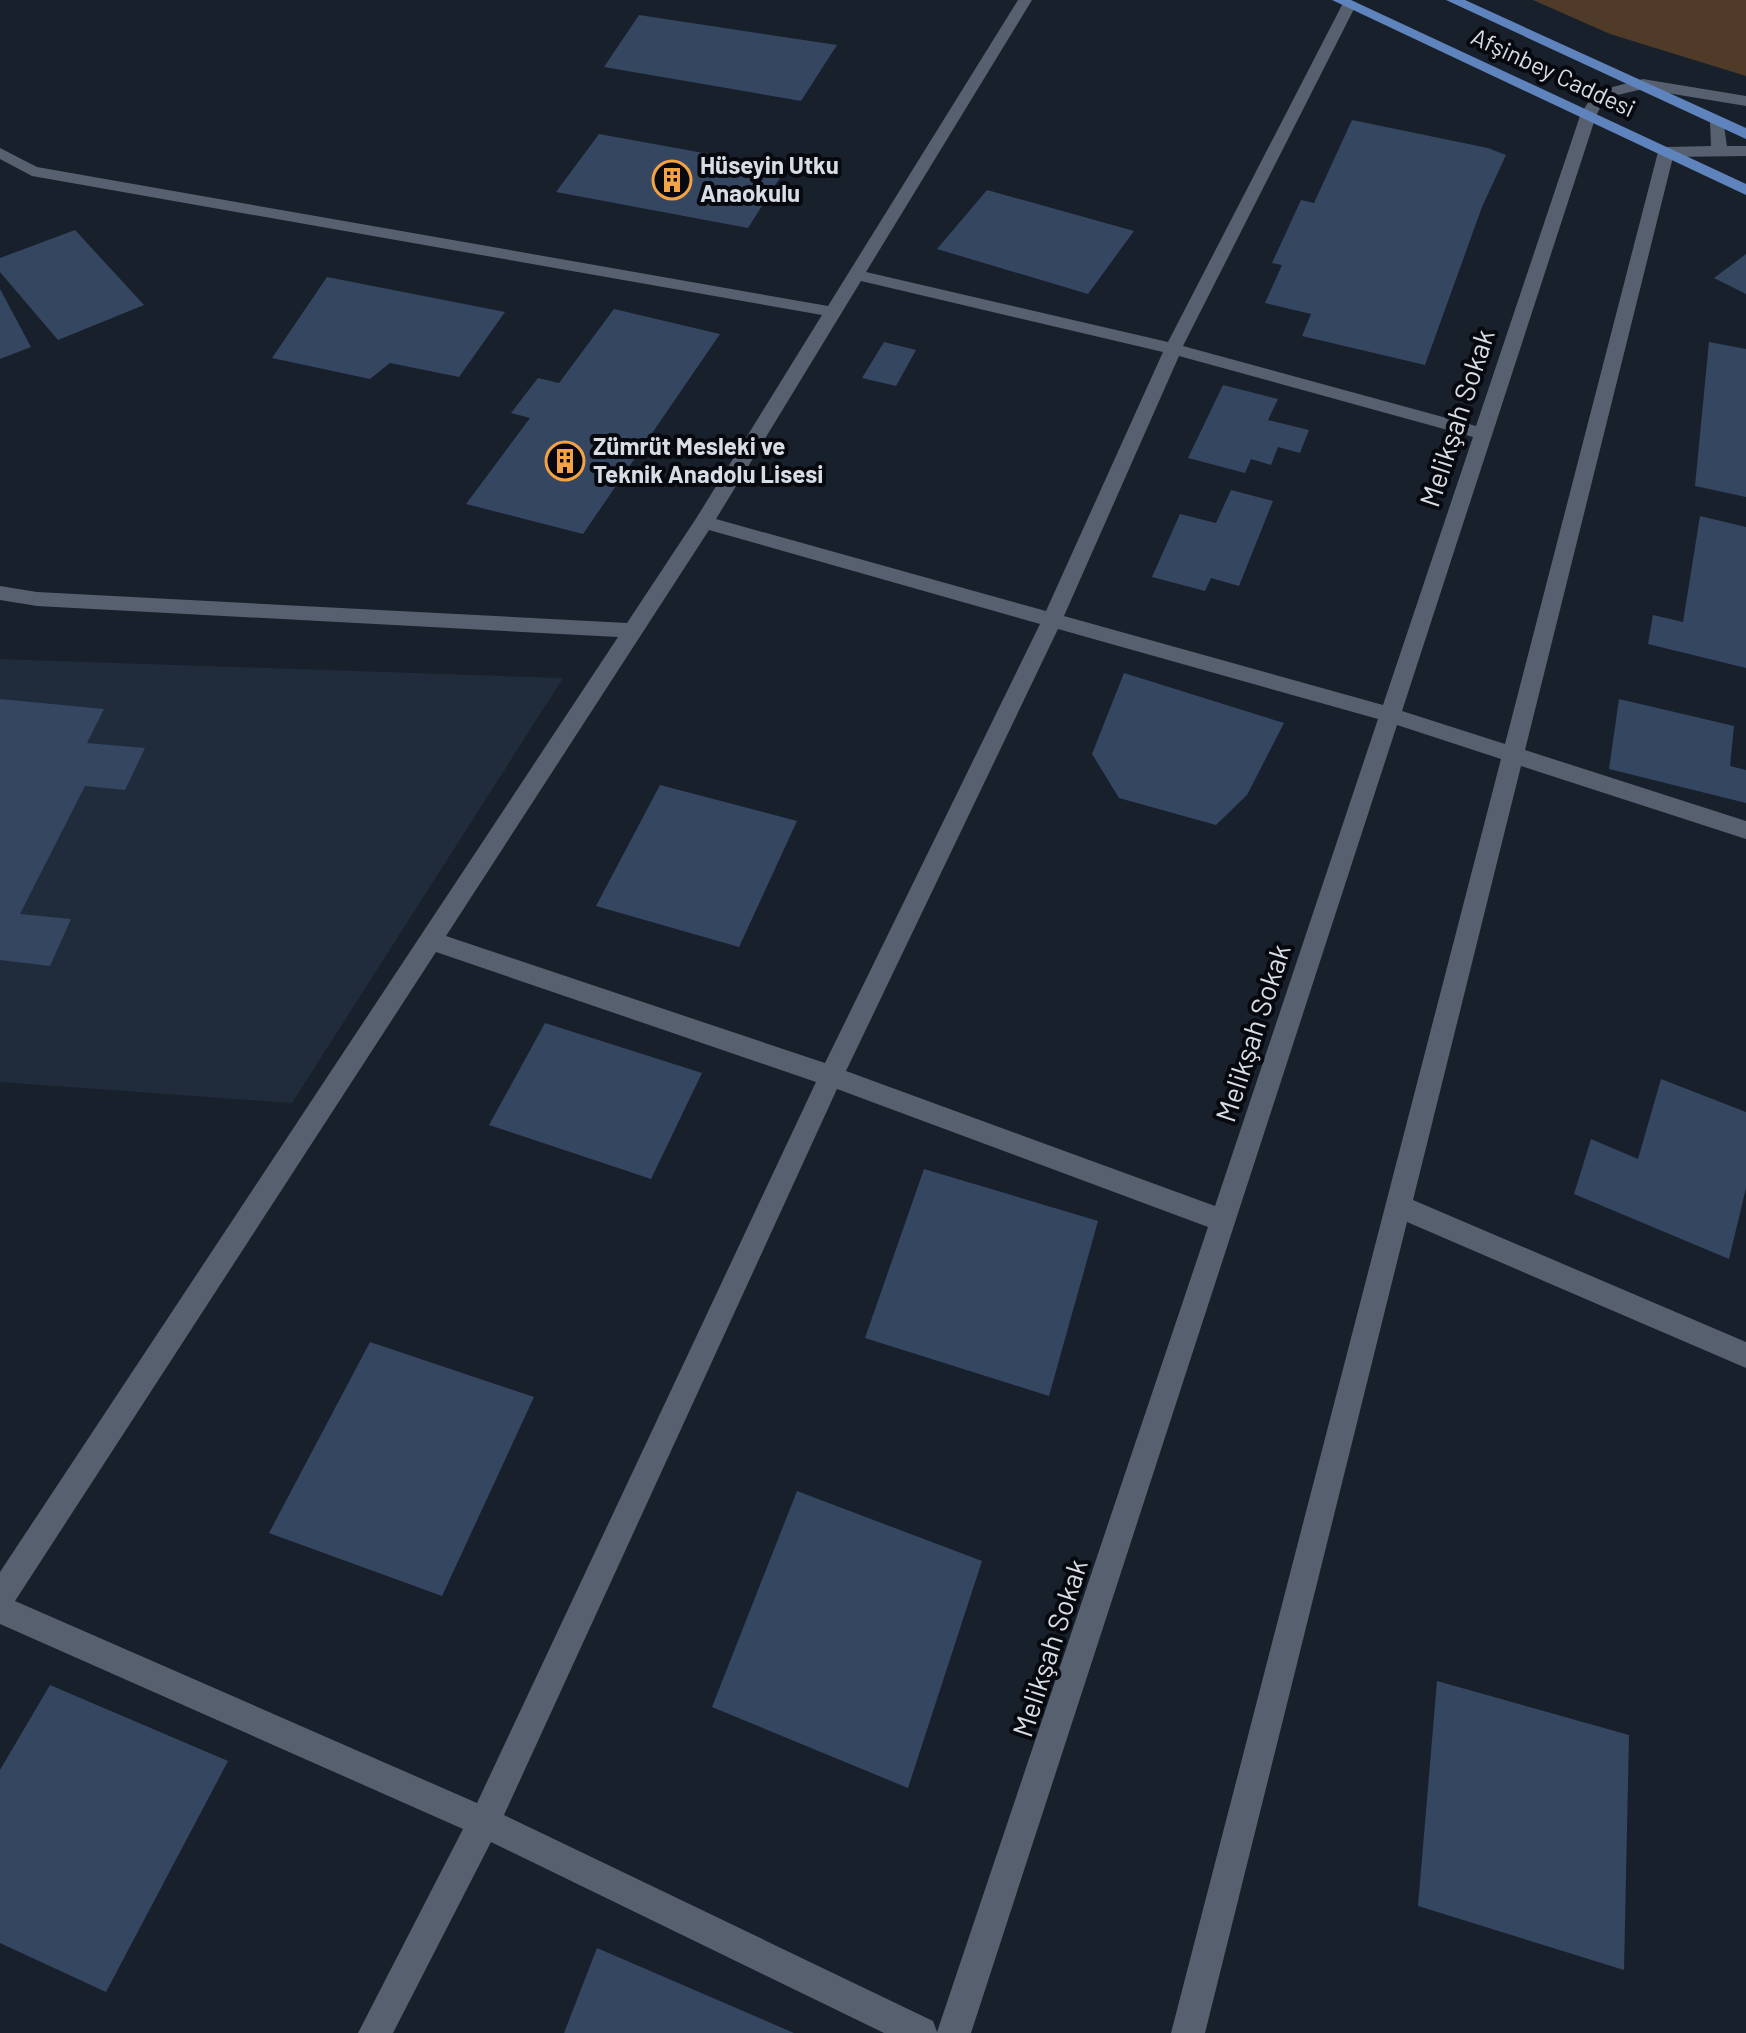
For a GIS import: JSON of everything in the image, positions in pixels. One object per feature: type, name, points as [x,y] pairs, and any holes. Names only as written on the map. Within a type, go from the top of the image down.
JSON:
[{"type":"main road","name":"Afşinbey Caddesi","points":[[1453,0],[1643,84],[1746,134]]},
{"type":"main road","name":"Afşinbey Caddesi","points":[[1344,2],[1746,190]]},
{"type":"street","points":[[0,1598],[704,522],[1025,0]]},
{"type":"street","points":[[375,2033],[484,1822],[831,1076],[1053,618],[1173,349],[1344,2]]},
{"type":"street","points":[[1643,84],[1746,101]]},
{"type":"street","name":"Melikşah Sokak","points":[[954,2033],[1588,116],[1599,95],[1643,84]]},
{"type":"street","points":[[1718,122],[1719,151]]},
{"type":"street","points":[[1188,2033],[1666,152],[1746,151]]},
{"type":"street","points":[[0,153],[32,171],[833,312]]},
{"type":"street","points":[[857,275],[1173,349],[1483,434]]},
{"type":"street","points":[[704,522],[1390,715],[1746,830]]},
{"type":"street","points":[[0,593],[37,599],[633,631]]},
{"type":"street","points":[[430,940],[831,1076],[1223,1221]]},
{"type":"street","points":[[1398,1206],[1746,1355]]},
{"type":"street","points":[[0,1609],[484,1822],[921,2033]]},
{"type":"shaded area","points":[[1533,0],[1746,0],[1746,76],[1610,34]]},
{"type":"shaded area","points":[[0,659],[563,678],[292,1103],[0,1082]]},
{"type":"building","points":[[639,15],[837,45],[801,101],[604,67]]},
{"type":"building","points":[[1352,120],[1488,148],[1506,155],[1482,207],[1425,365],[1302,336],[1311,314],[1265,303],[1282,265],[1272,263],[1301,200],[1314,203]]},
{"type":"building","name":"Hüseyin Utku Anaokulu","points":[[599,134],[786,168],[748,228],[556,192]]},
{"type":"building","points":[[987,190],[1134,231],[1088,294],[937,249]]},
{"type":"building","points":[[75,230],[144,305],[58,340],[0,272],[0,258]]},
{"type":"building","points":[[1746,254],[1746,294],[1714,278]]},
{"type":"building","points":[[327,277],[505,312],[459,377],[390,363],[370,379],[272,358]]},
{"type":"building","points":[[0,289],[31,347],[0,359]]},
{"type":"building","name":"Zümrüt Mesleki ve Teknik Anadolu Lisesi","points":[[614,309],[720,334],[583,534],[466,504],[530,418],[511,413],[538,378],[559,383]]},
{"type":"building","points":[[884,342],[916,350],[896,386],[862,378]]},
{"type":"building","points":[[1709,342],[1746,349],[1746,497],[1695,486]]},
{"type":"building","points":[[1223,385],[1278,399],[1268,420],[1309,430],[1300,453],[1278,447],[1271,465],[1251,459],[1245,473],[1188,458]]},
{"type":"building","points":[[1231,490],[1273,501],[1239,586],[1211,578],[1205,591],[1152,577],[1180,514],[1216,523]]},
{"type":"building","points":[[1700,516],[1746,527],[1746,668],[1648,644],[1653,615],[1683,622]]},
{"type":"building","points":[[1124,673],[1284,723],[1247,795],[1216,825],[1119,798],[1092,754]]},
{"type":"building","points":[[0,699],[104,709],[87,743],[145,748],[125,790],[85,786],[20,914],[71,919],[50,966],[0,960]]},
{"type":"building","points":[[1619,699],[1734,726],[1730,766],[1746,770],[1746,803],[1609,769]]},
{"type":"building","points":[[660,785],[797,821],[739,947],[596,906]]},
{"type":"building","points":[[545,1023],[702,1073],[651,1179],[489,1125]]},
{"type":"building","points":[[1661,1079],[1746,1112],[1746,1188],[1729,1259],[1574,1194],[1591,1139],[1638,1159]]},
{"type":"building","points":[[924,1169],[1098,1221],[1049,1396],[865,1338]]},
{"type":"building","points":[[370,1342],[534,1397],[442,1596],[269,1533]]},
{"type":"building","points":[[797,1491],[982,1561],[908,1788],[712,1707]]},
{"type":"building","points":[[1437,1681],[1629,1735],[1624,1970],[1418,1906]]},
{"type":"building","points":[[50,1685],[228,1761],[106,1992],[0,1943],[0,1770]]},
{"type":"building","points":[[597,1948],[794,2033],[564,2033]]},
{"type":"place","name":"Hüseyin Utku Anaokulu","points":[[672,180]]},
{"type":"place","name":"Zümrüt Mesleki ve Teknik Anadolu Lisesi","points":[[565,461]]}]
